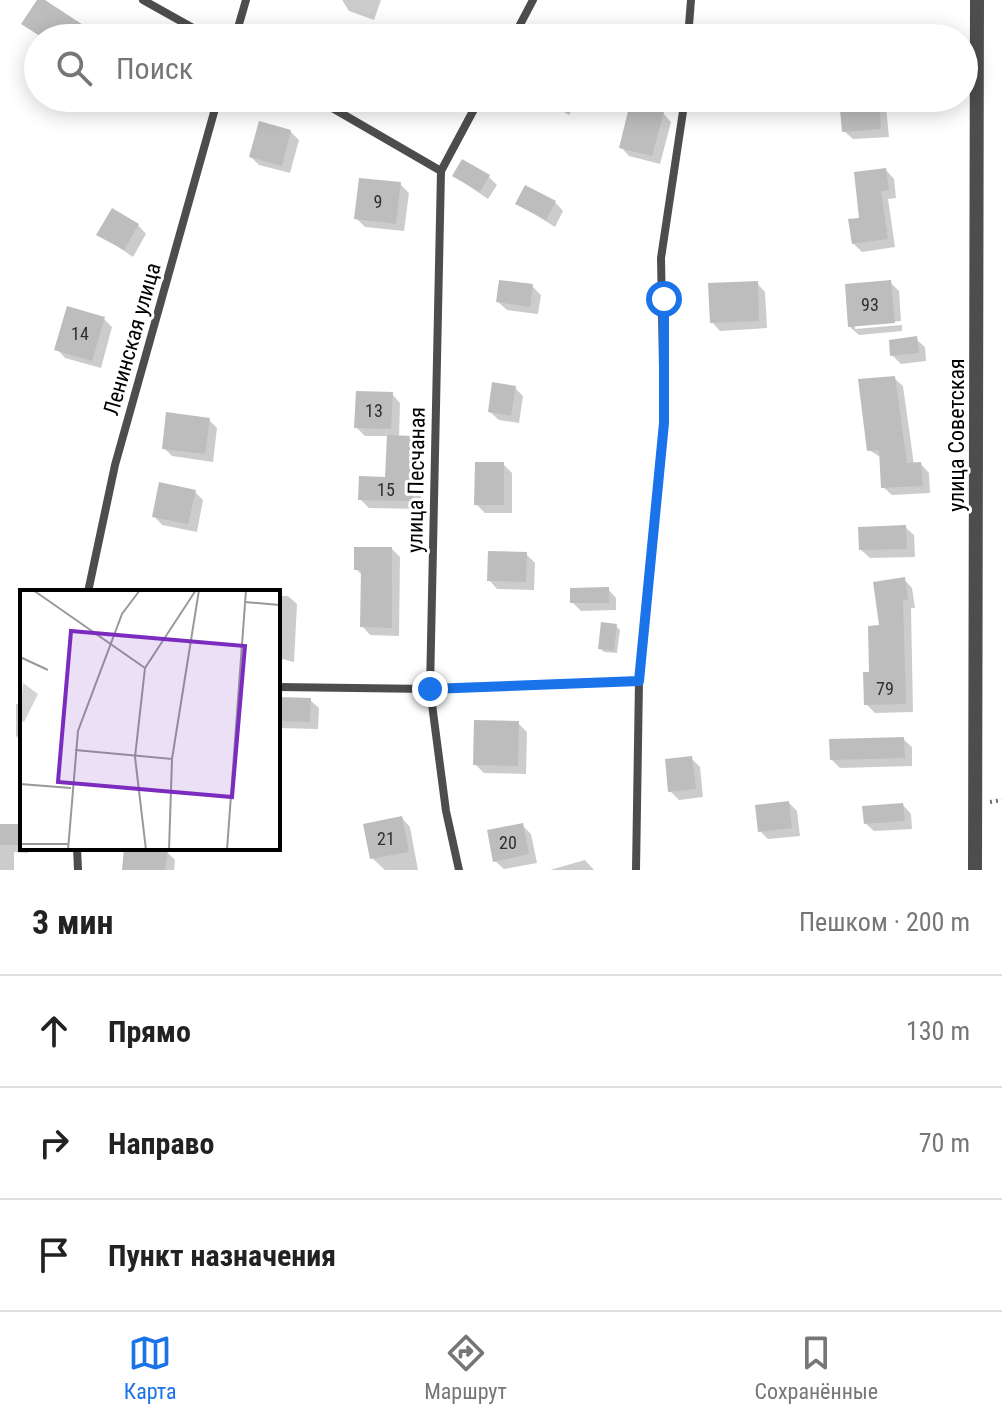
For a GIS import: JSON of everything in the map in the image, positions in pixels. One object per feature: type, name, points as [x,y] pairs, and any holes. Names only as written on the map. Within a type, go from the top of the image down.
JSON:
[{"type":"street","points":[[143,0],[186,24]]},
{"type":"street","points":[[239,24],[246,0]]},
{"type":"street","points":[[520,24],[533,0]]},
{"type":"street","points":[[689,24],[691,0]]},
{"type":"street","name":"улица Советская","points":[[977,0],[977,24]]},
{"type":"street","name":"Ленинская улица","points":[[88,590],[115,465],[214,112]]},
{"type":"street","points":[[339,112],[441,171]]},
{"type":"street","name":"улица Песчаная","points":[[459,870],[446,811],[430,689],[441,171],[473,112]]},
{"type":"street","points":[[636,870],[639,681],[664,423],[661,258],[683,112]]},
{"type":"street","name":"улица Советская","points":[[975,870],[977,112]]},
{"type":"street","points":[[280,687],[430,689],[639,681]]},
{"type":"street","points":[[77,850],[78,870]]},
{"type":"building","points":[[37,0],[45,0],[82,24],[24,26],[21,24]]},
{"type":"building","points":[[628,112],[664,112],[652,156],[619,148]]},
{"type":"building","points":[[840,112],[880,112],[881,129],[842,132]]},
{"type":"building","points":[[259,121],[291,130],[282,166],[249,157]]},
{"type":"building","points":[[462,159],[490,175],[480,192],[452,176]]},
{"type":"building","points":[[886,168],[889,190],[881,191],[888,239],[852,244],[848,219],[859,218],[854,172]]},
{"type":"building","points":[[359,178],[401,182],[396,224],[354,219]]},
{"type":"building","points":[[525,185],[556,201],[546,220],[515,204]]},
{"type":"building","points":[[112,208],[139,224],[124,250],[96,235]]},
{"type":"building","points":[[499,280],[533,284],[530,307],[496,302]]},
{"type":"building","points":[[891,280],[895,323],[848,327],[845,284]]},
{"type":"building","points":[[758,281],[759,321],[710,323],[708,283]]},
{"type":"building","points":[[67,306],[105,317],[92,361],[54,350]]},
{"type":"building","points":[[917,336],[919,353],[890,356],[889,340]]},
{"type":"building","points":[[895,376],[907,463],[921,462],[923,486],[881,488],[879,450],[867,451],[858,379]]},
{"type":"building","points":[[492,382],[516,386],[511,416],[488,412]]},
{"type":"building","points":[[356,391],[393,392],[391,429],[354,428]]},
{"type":"building","points":[[166,412],[210,418],[205,454],[162,449]]},
{"type":"building","points":[[387,435],[413,436],[413,501],[358,500],[359,476],[385,477]]},
{"type":"building","points":[[475,462],[504,462],[504,505],[474,505]]},
{"type":"building","points":[[159,482],[196,490],[188,524],[152,517]]},
{"type":"building","points":[[906,525],[907,549],[859,550],[858,527]]},
{"type":"building","points":[[354,547],[392,547],[392,628],[360,627],[361,570],[354,570]]},
{"type":"building","points":[[488,551],[527,552],[526,582],[487,581]]},
{"type":"building","points":[[905,577],[908,600],[903,600],[906,704],[864,705],[863,672],[869,672],[868,626],[879,625],[873,582]]},
{"type":"building","points":[[609,587],[609,603],[570,603],[570,588]]},
{"type":"building","points":[[601,622],[617,624],[614,651],[598,649]]},
{"type":"building","points":[[280,697],[311,698],[310,722],[280,721]]},
{"type":"building","points":[[474,720],[519,721],[518,766],[473,765]]},
{"type":"building","points":[[904,737],[905,758],[830,760],[829,739]]},
{"type":"building","points":[[692,756],[696,789],[668,792],[665,759]]},
{"type":"building","points":[[789,801],[792,828],[758,832],[755,805]]},
{"type":"building","points":[[903,803],[905,821],[864,824],[862,806]]},
{"type":"building","points":[[402,816],[409,852],[370,859],[363,824]]},
{"type":"building","points":[[523,823],[529,854],[493,862],[487,830]]},
{"type":"building","points":[[0,824],[20,824],[20,845],[0,845]]},
{"type":"building","points":[[124,850],[168,850],[165,870],[122,870]]},
{"type":"route","points":[[430,689],[639,681],[664,423],[664,299]]}]
